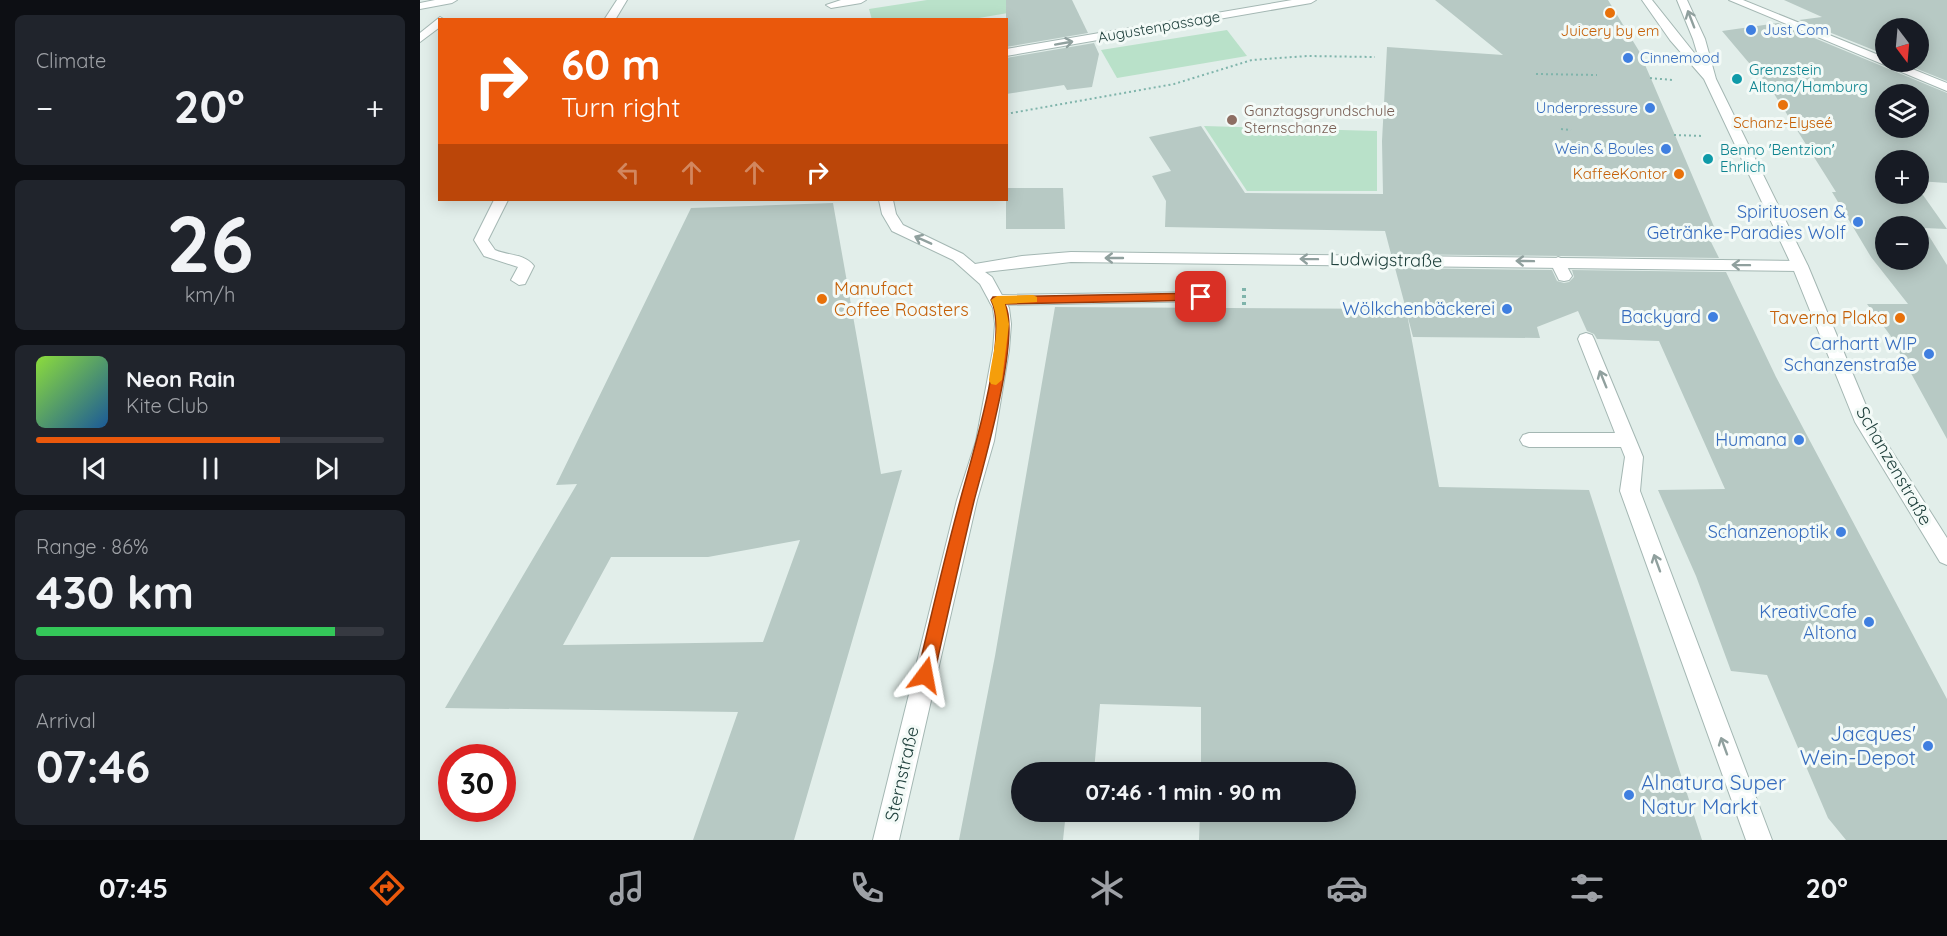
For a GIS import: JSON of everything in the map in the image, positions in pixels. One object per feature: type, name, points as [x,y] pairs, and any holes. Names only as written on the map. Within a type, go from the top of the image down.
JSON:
[{"type":"street","points":[[420,6],[453,0]]},
{"type":"street","points":[[441,18],[453,0]]},
{"type":"street","points":[[610,18],[622,0]]},
{"type":"street","points":[[835,18],[830,2],[861,0]]},
{"type":"street","name":"Augustenpassage","points":[[1008,53],[1311,0]]},
{"type":"street","name":"Schanzenstraße","points":[[1647,0],[1674,38],[1710,79]]},
{"type":"street","name":"Schanzenstraße","points":[[1682,0],[1699,39],[1710,79],[1800,266],[1864,422],[1947,556]]},
{"type":"street","points":[[1734,0],[1947,87]]},
{"type":"street","points":[[420,39],[438,22]]},
{"type":"street","points":[[500,201],[481,240],[483,248],[489,254],[522,262],[526,266],[519,280]]},
{"type":"street","name":"Sternstraße","points":[[886,201],[889,214],[897,228],[958,257],[986,281],[1001,308],[1003,324],[1001,350],[985,441],[967,500],[886,840]]},
{"type":"street","name":"Ludwigstraße","points":[[974,269],[1022,261],[1071,257],[1561,269],[1800,266]]},
{"type":"street","points":[[997,300],[1201,297]]},
{"type":"street","points":[[1586,339],[1634,457],[1630,491],[1759,840]]},
{"type":"street","points":[[1530,440],[1627,440]]},
{"type":"path","points":[[1008,114],[1173,84],[1252,60],[1307,56],[1375,57]]},
{"type":"path","points":[[1536,74],[1598,75]]},
{"type":"path","points":[[1561,129],[1571,130]]},
{"type":"green space","points":[[927,0],[1014,0],[1019,11],[979,18],[871,18],[869,9]]},
{"type":"green space","points":[[1227,30],[1247,56],[1117,78],[1101,50]]},
{"type":"green space","points":[[1204,126],[1377,131],[1377,191],[1247,191]]},
{"type":"building","points":[[1006,0],[1072,0],[1088,33],[1008,47],[1008,18],[1006,18]]},
{"type":"building","points":[[1435,0],[1608,0],[1639,51],[1652,81],[1718,236],[1708,236],[1719,258],[1391,254],[1385,231],[1165,227],[1166,201],[1152,176],[1171,171],[1149,137],[1201,126],[1245,193],[1383,194],[1382,141],[1387,47],[1503,55]]},
{"type":"building","points":[[1784,0],[1947,0],[1947,81],[1925,72],[1929,72],[1929,18],[1875,18],[1875,51],[1799,20],[1822,17]]},
{"type":"building","points":[[1778,23],[1875,63],[1875,72],[1896,72],[1925,84],[1875,84],[1875,138],[1929,138],[1929,86],[1947,93],[1947,183],[1929,182],[1929,150],[1875,150],[1875,204],[1929,204],[1947,229],[1929,228],[1929,216],[1875,216],[1875,262],[1832,192],[1836,192],[1771,89],[1722,31]]},
{"type":"building","points":[[1094,43],[1099,54],[1092,87],[1067,90],[1064,85],[1008,94],[1008,58]]},
{"type":"building","points":[[1008,188],[1063,188],[1065,229],[1006,229]]},
{"type":"building","points":[[833,203],[881,474],[902,470],[794,840],[693,840],[738,712],[445,708],[577,484],[556,485],[691,208]],"holes":[[[800,540],[763,642],[563,645],[611,557],[708,557]]]},
{"type":"building","points":[[1929,236],[1947,265],[1947,439],[1890,335],[1867,304],[1908,304],[1881,270],[1929,270]]},
{"type":"building","points":[[1395,268],[1552,270],[1557,281],[1564,283],[1574,277],[1572,270],[1726,272],[1776,377],[1947,699],[1947,840],[1846,840],[1828,818],[1767,675],[1731,671],[1696,576],[1658,490],[1725,489],[1659,341],[1597,339],[1594,334],[1587,331],[1578,311],[1537,327],[1540,338],[1413,337],[1407,314],[1439,487],[1589,490],[1702,840],[1199,840],[1200,822],[1356,822],[1356,762],[1201,762],[1201,707],[1100,704],[1095,762],[1011,762],[1011,822],[1065,822],[1063,840],[959,840],[995,656],[1055,307],[1406,309]]},
{"type":"slow traffic","points":[[996,380],[1003,324],[1001,308],[997,300],[1033,299]]},
{"type":"place","name":"Juicery by em","points":[[1610,13]]},
{"type":"place","name":"Just Com","points":[[1751,30]]},
{"type":"place","name":"Cinnemood","points":[[1628,58]]},
{"type":"place","name":"Grenzstein Altona/Hamburg","points":[[1737,79]]},
{"type":"place","name":"Schanz-Elyseé","points":[[1783,105]]},
{"type":"place","name":"Underpressure","points":[[1650,108]]},
{"type":"place","name":"Ganztagsgrundschule Sternschanze","points":[[1232,120]]},
{"type":"place","name":"Wein & Boules","points":[[1666,149]]},
{"type":"place","name":"Benno 'Bentzion' Ehrlich","points":[[1708,159]]},
{"type":"place","name":"KaffeeKontor","points":[[1679,174]]},
{"type":"place","name":"Spirituosen & Getränke-Paradies Wolf","points":[[1858,222]]},
{"type":"place","name":"Manufact Coffee Roasters","points":[[822,299]]},
{"type":"place","name":"Wölkchenbäckerei","points":[[1507,309]]},
{"type":"place","name":"Backyard","points":[[1713,317]]},
{"type":"place","name":"Taverna Plaka","points":[[1900,318]]},
{"type":"place","name":"Carhartt WIP Schanzenstraße","points":[[1929,354]]},
{"type":"place","name":"Humana","points":[[1799,440]]},
{"type":"place","name":"Schanzenoptik","points":[[1841,532]]},
{"type":"place","name":"KreativCafe Altona","points":[[1869,622]]},
{"type":"place","name":"Jacques' Wein-Depot","points":[[1928,746]]},
{"type":"place","name":"Alnatura Super Natur Markt","points":[[1629,795]]},
{"type":"route","points":[[925,675],[967,500],[985,441],[1001,350],[1003,324],[1001,308],[997,300],[1201,297]]}]
